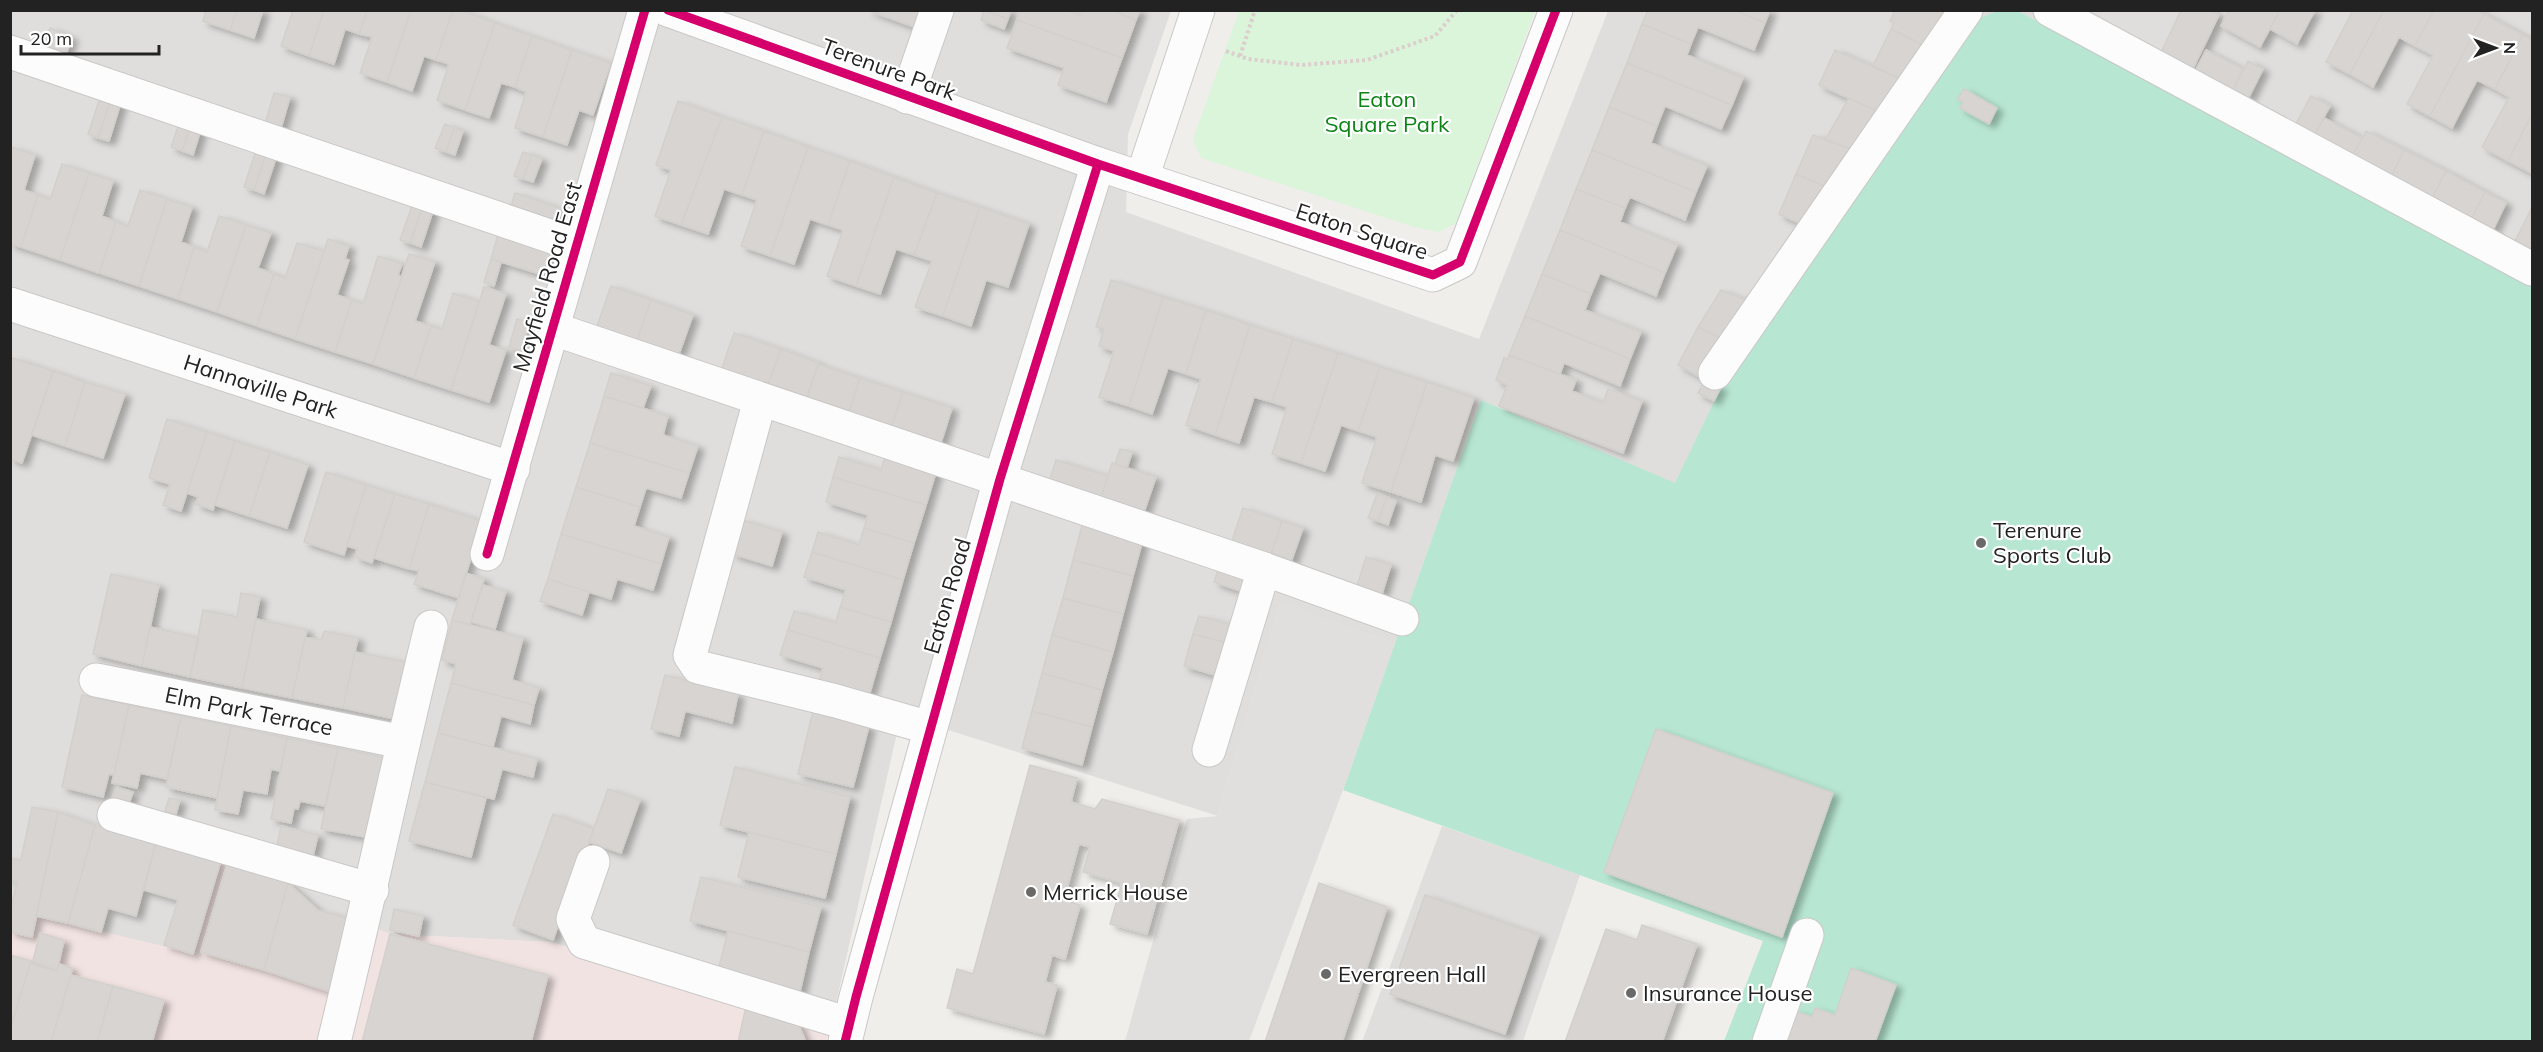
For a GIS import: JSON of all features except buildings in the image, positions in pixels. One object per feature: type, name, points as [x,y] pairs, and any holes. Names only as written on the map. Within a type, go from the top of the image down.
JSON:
[{"type":"street","name":"Mayfield Road East","points":[[487,554],[645,10]]},
{"type":"street","name":"Terenure Park","points":[[668,10],[1098,164]]},
{"type":"street","points":[[907,97],[937,10]]},
{"type":"street","points":[[1142,178],[1198,10]]},
{"type":"street","name":"Eaton Square","points":[[1098,164],[1433,275],[1460,262],[1556,10]]},
{"type":"street","points":[[1715,373],[1966,10]]},
{"type":"street","points":[[2050,10],[2532,269]]},
{"type":"street","points":[[10,52],[576,245]]},
{"type":"street","name":"Eaton Road","points":[[847,1033],[1000,479],[1098,164]]},
{"type":"street","name":"Hannaville Park","points":[[10,304],[513,469]]},
{"type":"street","points":[[551,328],[1264,569],[1402,619]]},
{"type":"street","points":[[760,400],[690,655],[698,667],[836,701],[930,728]]},
{"type":"street","points":[[1209,750],[1264,569]]},
{"type":"street","points":[[334,1041],[372,890],[403,742],[431,627]]},
{"type":"street","name":"Elm Park Terrace","points":[[96,680],[403,742]]},
{"type":"street","points":[[114,815],[372,890]]},
{"type":"street","points":[[593,862],[573,920],[584,942],[847,1033]]},
{"type":"street","points":[[1770,1041],[1807,935]]},
{"type":"path","points":[[1240,56],[1256,10]]},
{"type":"path","points":[[1225,50],[1248,59],[1301,65],[1367,60],[1435,36],[1457,10]]},
{"type":"shaded area","points":[[11,11],[1171,11],[1128,134],[1126,212],[1479,339],[1608,11],[1997,11],[1977,19],[1721,387],[1675,484],[1481,400],[1395,643],[1280,603],[1218,816],[901,715],[832,1021],[550,942],[390,934],[352,919],[318,910],[221,860],[193,954],[36,916],[32,937],[11,932]]},
{"type":"shaded area","points":[[2018,11],[2532,11],[2532,282]]},
{"type":"shaded area","points":[[1280,602],[1395,643],[1343,790],[1249,1041],[1125,1041],[1187,819],[1218,816]]},
{"type":"shaded area","points":[[1442,826],[1580,875],[1523,1041],[1362,1042]]},
{"type":"shaded area","points":[[221,860],[227,865],[288,883],[318,910],[352,919],[390,934],[550,942],[832,1021],[826,1042],[11,1042],[11,932],[32,937],[36,916],[193,953]]},
{"type":"green space","name":"Eaton Square Park","points":[[1239,11],[1535,11],[1456,223],[1439,232],[1414,227],[1201,158],[1193,139]]},
{"type":"green space","name":"Terenure Sports Club","points":[[1997,11],[2018,11],[2532,282],[2532,1041],[1724,1041],[1763,941],[1343,790],[1481,400],[1675,483],[1721,387],[1977,19]]},
{"type":"cycle path","points":[[487,554],[645,10]]},
{"type":"cycle path","points":[[668,10],[1098,164],[1433,275],[1460,262],[1556,10]]},
{"type":"cycle path","points":[[845,1042],[1000,479],[1098,164]]},
{"type":"place","name":"Terenure Sports Club","points":[[1981,543]]},
{"type":"place","name":"Merrick House","points":[[1031,892]]},
{"type":"place","name":"Evergreen Hall","points":[[1326,974]]},
{"type":"place","name":"Insurance House","points":[[1631,993]]}]
